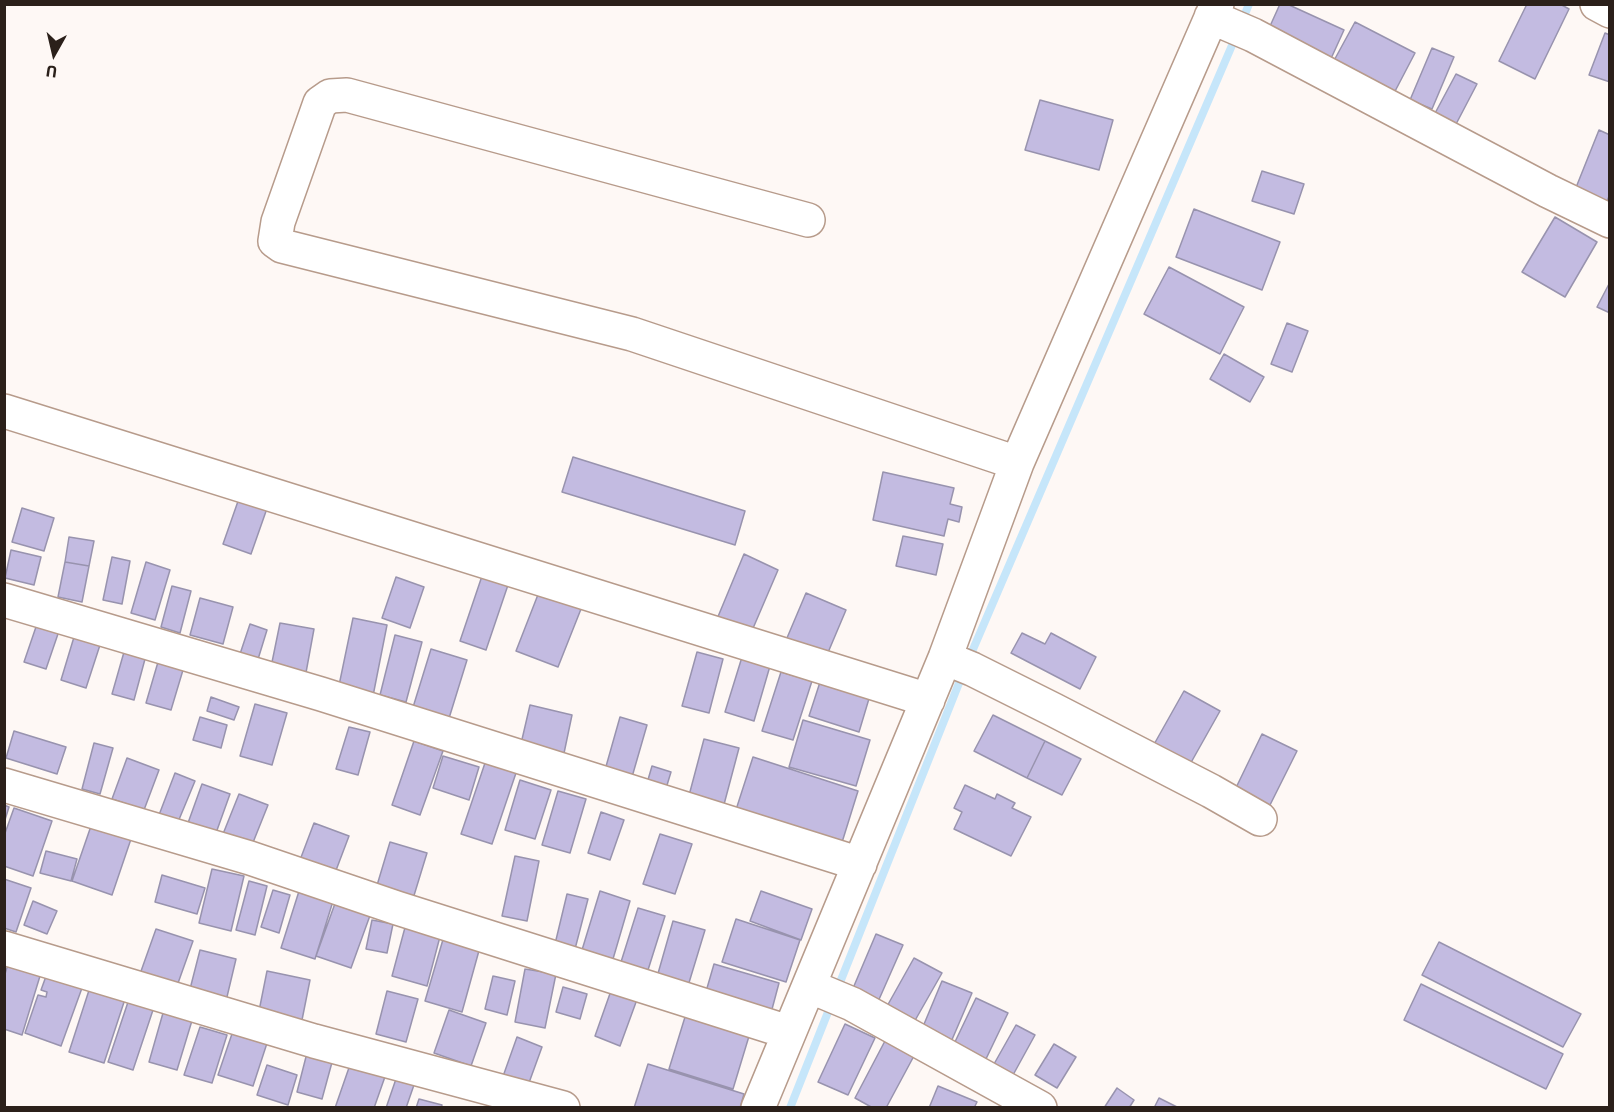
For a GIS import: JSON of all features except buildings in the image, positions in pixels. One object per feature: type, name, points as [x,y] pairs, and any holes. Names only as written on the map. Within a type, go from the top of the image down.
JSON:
[{"type":"street","points":[[1597,4],[1610,11]]},
{"type":"street","points":[[758,1107],[788,1032],[828,994],[860,864],[928,700],[958,663],[1017,463],[1227,20],[1548,191],[1610,221]]},
{"type":"street","points":[[808,220],[347,95],[330,96],[320,103],[278,222],[275,241],[282,246],[632,334],[1017,463]]},
{"type":"street","points":[[4,411],[928,700]]},
{"type":"street","points":[[4,600],[321,694],[860,864]]},
{"type":"street","points":[[958,663],[1201,786],[1260,819]]},
{"type":"street","points":[[4,785],[250,858],[420,915],[788,1032]]},
{"type":"street","points":[[4,948],[314,1041],[563,1107]]},
{"type":"street","points":[[828,994],[1040,1107]]},
{"type":"waterway","points":[[1241,24],[1249,4]]},
{"type":"waterway","points":[[968,661],[1236,36]]},
{"type":"waterway","points":[[837,990],[963,673]]},
{"type":"waterway","points":[[790,1108],[832,1002]]}]
